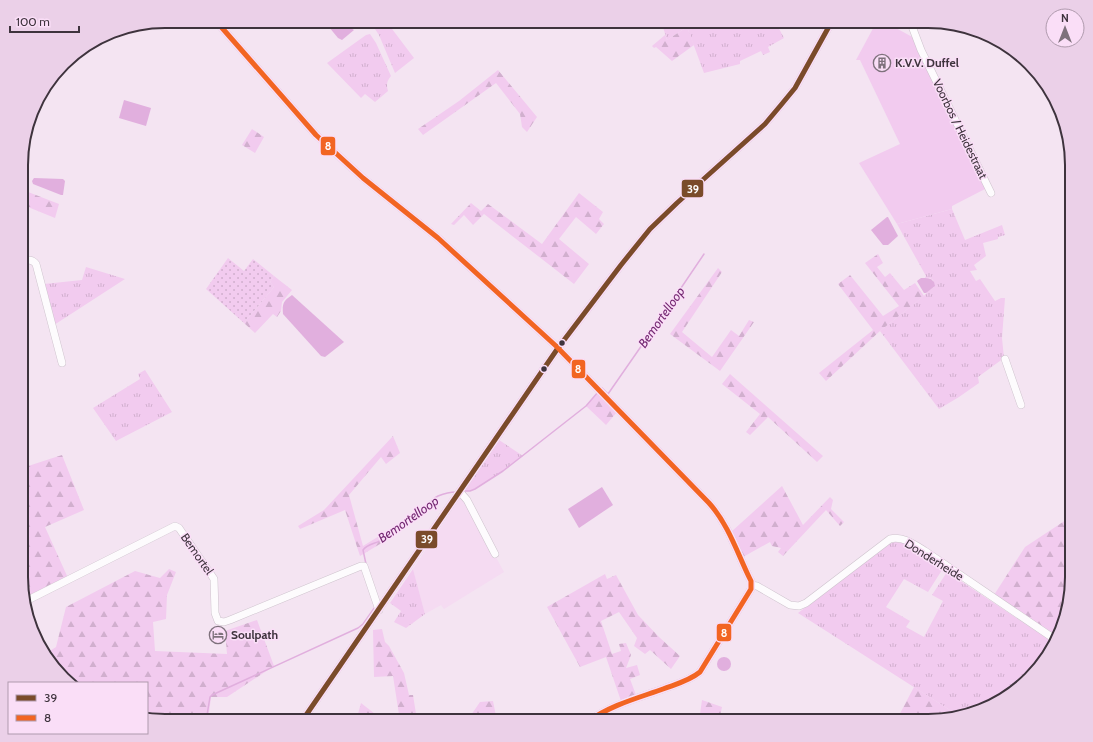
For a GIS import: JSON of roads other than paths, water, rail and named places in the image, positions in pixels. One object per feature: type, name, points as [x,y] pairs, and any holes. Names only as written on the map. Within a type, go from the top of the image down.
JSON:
[{"type":"street","points":[[222,28],[316,135],[363,178],[438,238],[558,348],[715,509],[729,534],[749,577],[751,589],[700,672],[688,680],[615,706],[598,714]]},
{"type":"street","points":[[307,714],[558,348],[650,229],[765,124],[795,88],[828,28]]},
{"type":"street","name":"Voorbos / Heidestraat","points":[[913,28],[921,50],[991,193]]},
{"type":"street","points":[[28,260],[33,261],[36,264],[62,363]]},
{"type":"street","points":[[1006,359],[1021,405]]},
{"type":"street","points":[[460,492],[467,500],[495,554]]},
{"type":"street","name":"Bemortel","points":[[30,599],[176,526],[179,528],[214,579],[215,613],[218,621],[224,622],[230,620],[361,566],[364,566],[378,610]]},
{"type":"street","name":"Donderheide","points":[[751,584],[790,605],[799,606],[806,603],[890,539],[899,538],[908,541],[924,551],[1051,637]]},
{"type":"waterway","name":"Bemortelloop","points":[[602,388],[608,394],[704,254]]},
{"type":"waterway","name":"Bemortelloop","points":[[464,491],[475,489],[503,471],[586,406],[598,392]]},
{"type":"waterway","name":"Bemortelloop","points":[[366,564],[363,550],[365,548],[382,540],[436,497],[447,493],[456,492]]},
{"type":"waterway","name":"Bemortelloop","points":[[207,714],[210,697],[212,695],[358,628],[363,624],[375,607]]},
{"type":"place","name":"K.V.V. Duffel","points":[[882,63]]},
{"type":"place","name":"Soulpath","points":[[218,635]]}]
